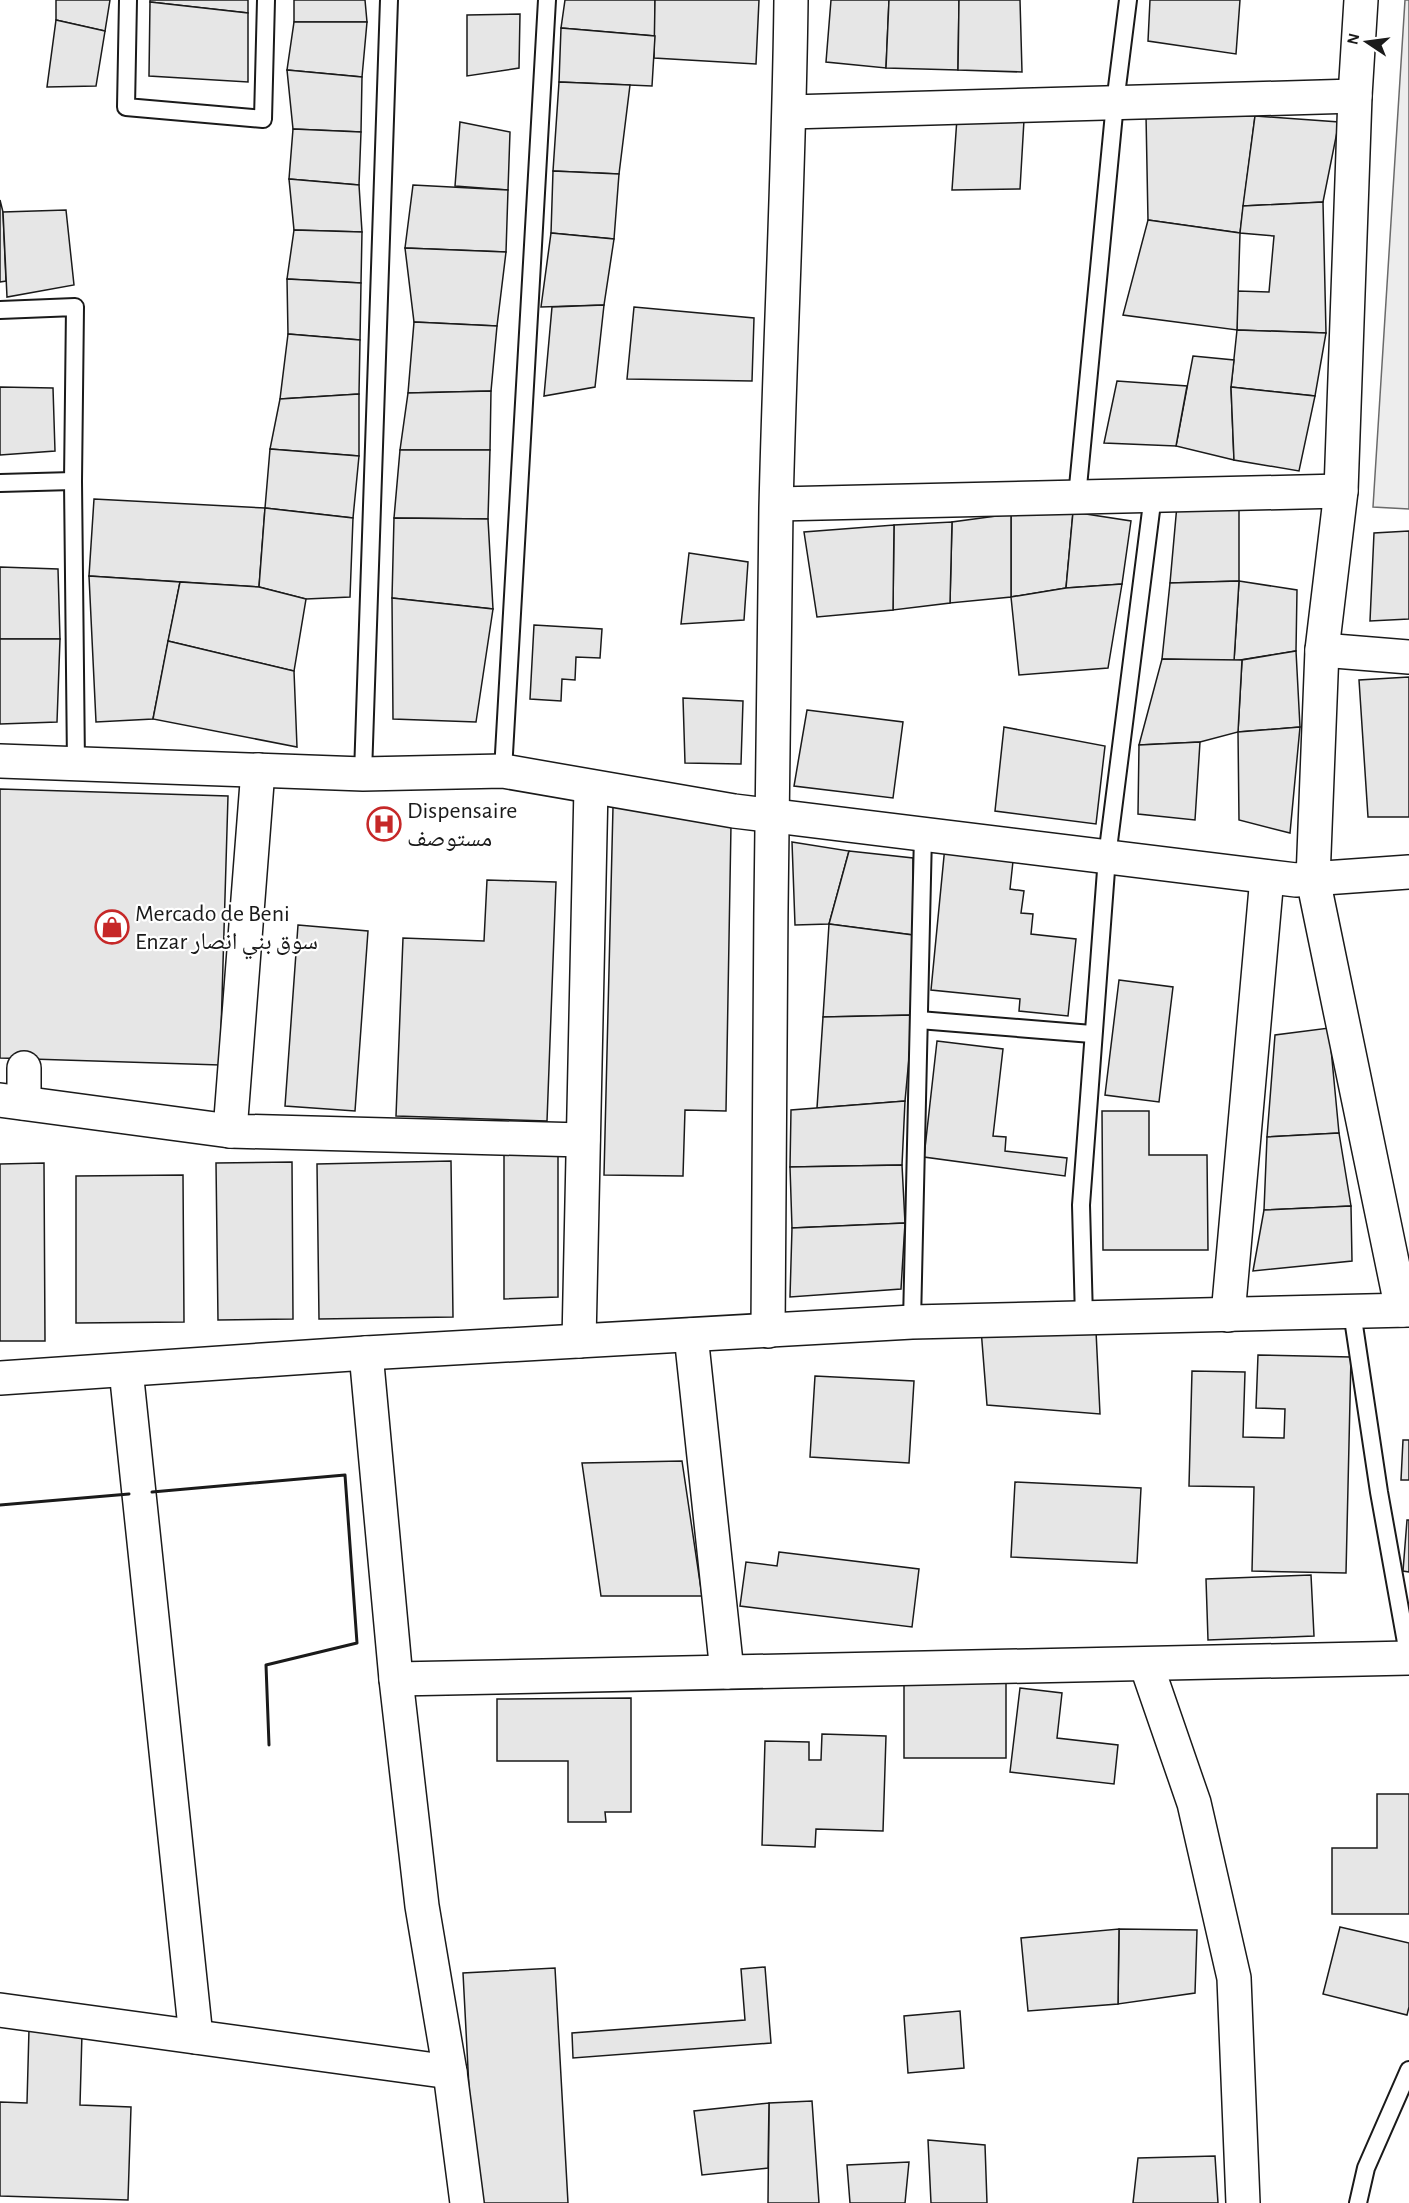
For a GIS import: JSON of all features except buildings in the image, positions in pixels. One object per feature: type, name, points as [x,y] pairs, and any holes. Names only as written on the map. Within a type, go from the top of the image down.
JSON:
[{"type":"street","points":[[768,1331],[771,815],[777,504],[790,112],[790,0]]},
{"type":"street","points":[[0,1378],[366,1353],[912,1322],[1405,1310],[1313,879],[1322,650],[1341,491],[1355,96],[1361,0]]},
{"type":"street","points":[[790,112],[1355,96]]},
{"type":"street","points":[[777,504],[1341,491]]},
{"type":"street","points":[[1322,650],[1409,657]]},
{"type":"street","points":[[0,761],[363,774],[503,771],[734,811],[1267,877],[1296,880],[1409,872]]},
{"type":"street","points":[[230,1131],[258,770]]},
{"type":"street","points":[[579,1341],[591,786]]},
{"type":"street","points":[[1228,1315],[1267,877]]},
{"type":"street","points":[[24,1068],[12,1102],[230,1131],[583,1140]]},
{"type":"street","points":[[691,1335],[727,1672]]},
{"type":"street","points":[[366,1353],[396,1679],[422,1906],[450,2072],[467,2203]]},
{"type":"street","points":[[126,1370],[196,2037]]},
{"type":"street","points":[[396,1679],[1409,1658]]},
{"type":"street","points":[[1146,1664],[1194,1803],[1234,1978],[1243,2203]]},
{"type":"street","points":[[0,2010],[450,2072]]},
{"type":"lane","points":[[128,0],[126,107],[263,119],[266,0]]},
{"type":"lane","points":[[363,774],[389,0]]},
{"type":"lane","points":[[503,771],[547,0]]},
{"type":"lane","points":[[1077,497],[1115,103],[1128,0]]},
{"type":"lane","points":[[0,310],[75,307],[73,480],[76,764]]},
{"type":"lane","points":[[0,483],[73,480]]},
{"type":"lane","points":[[1084,1318],[1081,1205],[1092,1034],[1107,857],[1153,495]]},
{"type":"lane","points":[[912,1322],[923,834]]},
{"type":"lane","points":[[919,1020],[1092,1034]]},
{"type":"lane","points":[[1352,1312],[1409,1658]]},
{"type":"lane","points":[[1358,2203],[1366,2168],[1409,2070]]},
{"type":"shaded area","points":[[1405,0],[1409,0],[1409,509],[1373,507]]},
{"type":"wall","points":[[152,1492],[345,1475],[357,1643],[266,1665],[269,1745]]},
{"type":"wall","points":[[0,1505],[129,1494]]},
{"type":"place","name":"Dispensaire مستوصف","points":[[384,824]]},
{"type":"place","name":"Mercado de Beni Enzar سوق بني انصار","points":[[112,927]]}]
